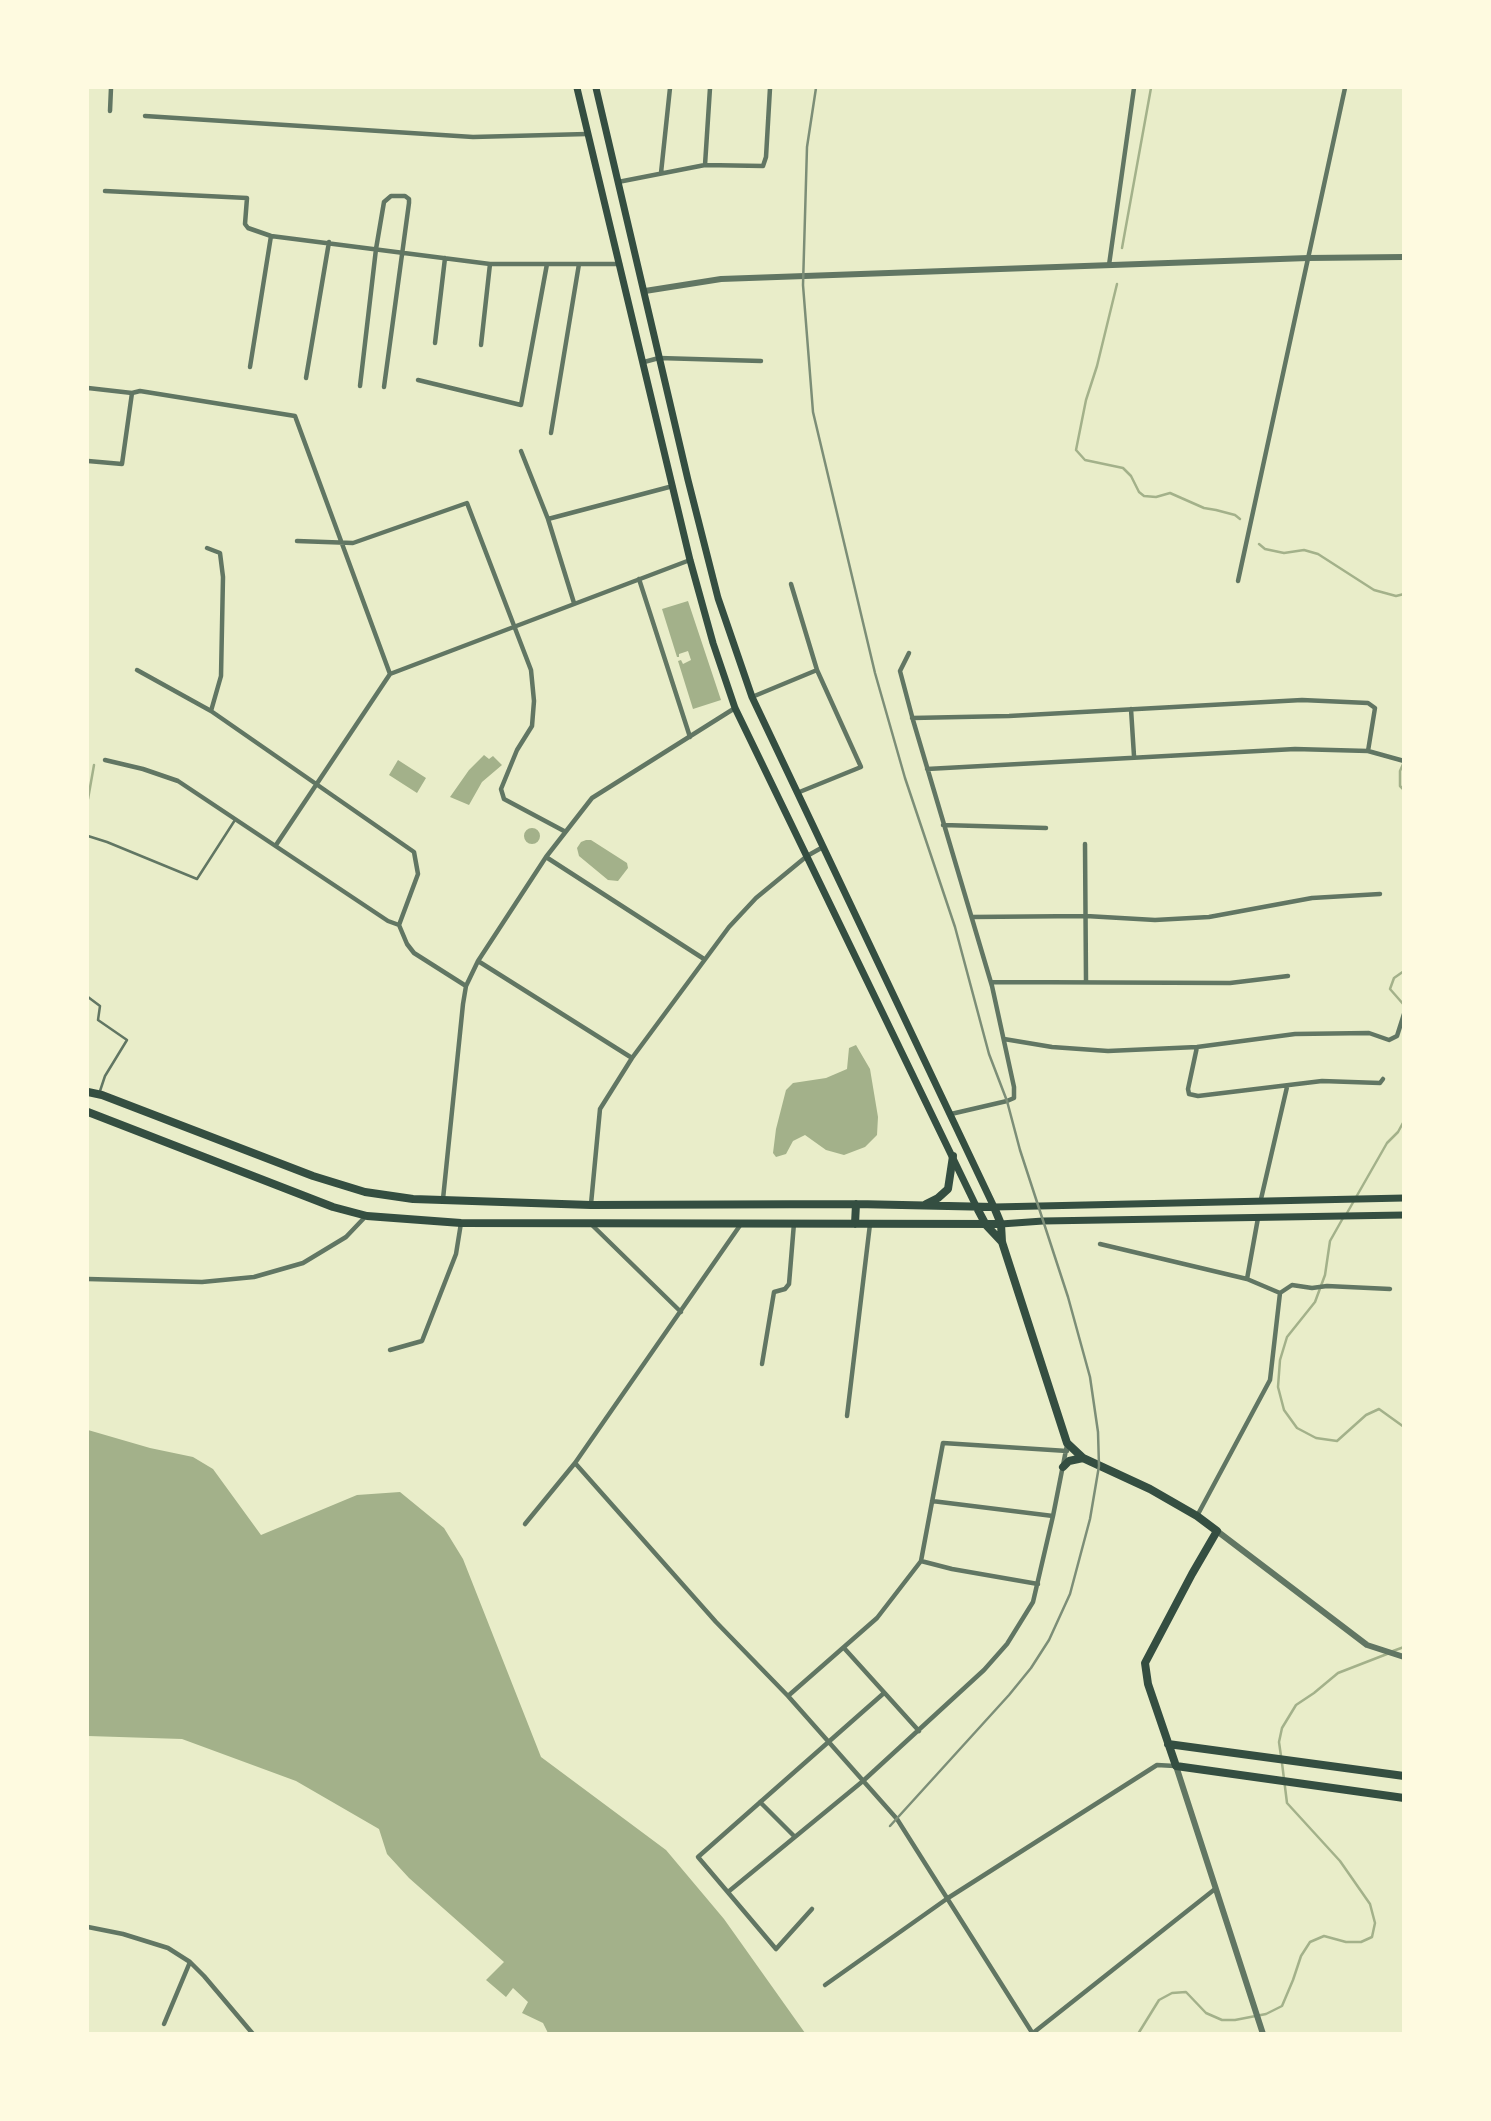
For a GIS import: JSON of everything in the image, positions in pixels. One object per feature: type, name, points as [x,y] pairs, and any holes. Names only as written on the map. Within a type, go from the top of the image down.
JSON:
[{"type":"main road","points":[[578,88],[690,560],[713,643],[735,708],[977,1208],[986,1225],[1002,1242]]},
{"type":"main road","points":[[596,88],[718,598],[752,697],[994,1207],[1001,1224],[1002,1242],[1067,1447],[1083,1458],[1150,1489],[1217,1531],[1145,1663],[1148,1684],[1176,1766],[1404,1798]]},
{"type":"main road","points":[[88,1091],[326,1180],[365,1192],[413,1199],[591,1205],[856,1204],[977,1208],[1066,1203],[1404,1198]]},
{"type":"main road","points":[[89,1113],[333,1207],[367,1216],[461,1223],[986,1225],[1066,1220],[1404,1215]]},
{"type":"main road","points":[[920,1206],[938,1198],[948,1189],[953,1156]]},
{"type":"main road","points":[[1066,1203],[1066,1220]]},
{"type":"main road","points":[[855,1224],[856,1204]]},
{"type":"main road","points":[[1063,1467],[1069,1461],[1083,1458]]},
{"type":"main road","points":[[1168,1744],[1404,1776]]},
{"type":"street","points":[[110,111],[111,88]]},
{"type":"street","points":[[661,173],[670,88]]},
{"type":"street","points":[[705,165],[710,88]]},
{"type":"street","points":[[618,182],[705,165],[763,166],[766,158],[770,88]]},
{"type":"street","points":[[1109,265],[1134,88]]},
{"type":"street","points":[[1238,581],[1345,88]]},
{"type":"street","points":[[145,116],[473,137],[589,134]]},
{"type":"street","points":[[105,191],[247,198],[244,224],[271,236],[490,264],[621,264]]},
{"type":"street","points":[[360,386],[384,202],[391,196],[405,196],[409,203],[384,387]]},
{"type":"street","points":[[250,367],[271,236]]},
{"type":"street","points":[[306,378],[329,242]]},
{"type":"street","points":[[645,291],[721,279],[1404,257]]},
{"type":"street","points":[[435,343],[445,258]]},
{"type":"street","points":[[481,345],[490,264]]},
{"type":"street","points":[[418,380],[521,405],[547,264]]},
{"type":"street","points":[[551,433],[579,264]]},
{"type":"street","points":[[644,362],[659,358],[761,361]]},
{"type":"street","points":[[88,388],[132,393],[139,391],[295,416],[390,674]]},
{"type":"street","points":[[88,461],[122,464],[132,393]]},
{"type":"street","points":[[521,451],[548,519],[574,603]]},
{"type":"street","points":[[548,519],[674,485]]},
{"type":"street","points":[[297,541],[353,543],[467,503],[531,670],[534,701],[532,726],[517,750],[501,789],[504,799],[564,831]]},
{"type":"street","points":[[207,548],[220,553],[223,577],[221,676],[211,711]]},
{"type":"street","points":[[276,845],[390,674],[690,560]]},
{"type":"street","points":[[639,579],[690,737]]},
{"type":"street","points":[[791,584],[817,670],[861,767],[797,793]]},
{"type":"street","points":[[909,653],[900,671],[991,982],[1014,1098],[951,1114]]},
{"type":"street","points":[[137,670],[211,711],[414,852],[418,874],[399,925]]},
{"type":"street","points":[[752,697],[817,670]]},
{"type":"street","points":[[912,718],[1302,700],[1368,702],[1375,708],[1368,751]]},
{"type":"street","points":[[443,1199],[466,986],[478,961],[564,831],[592,799],[735,708]]},
{"type":"street","points":[[1131,709],[1135,756]]},
{"type":"street","points":[[928,769],[1295,749],[1368,751],[1404,761]]},
{"type":"street","points":[[105,760],[178,781],[399,925],[414,953],[466,986]]},
{"type":"street","points":[[943,825],[1046,828]]},
{"type":"street","points":[[1085,844],[1086,981]]},
{"type":"street","points":[[591,1205],[600,1109],[632,1058],[704,959],[756,898],[807,856],[824,847]]},
{"type":"street","points":[[546,857],[704,959]]},
{"type":"street","points":[[972,917],[1086,916],[1155,920],[1209,917],[1312,898],[1380,894]]},
{"type":"street","points":[[478,961],[632,1058]]},
{"type":"street","points":[[991,982],[1230,983],[1287,976]]},
{"type":"street","points":[[1004,1039],[1052,1047],[1108,1051],[1197,1047],[1295,1034],[1369,1033],[1389,1040],[1397,1035],[1404,1014]]},
{"type":"street","points":[[1197,1047],[1188,1089],[1189,1094],[1198,1096],[1322,1081],[1380,1083],[1383,1079]]},
{"type":"street","points":[[1261,1199],[1287,1087]]},
{"type":"street","points":[[88,1279],[202,1282],[254,1277],[303,1263],[346,1237],[367,1216]]},
{"type":"street","points":[[1247,1279],[1258,1218]]},
{"type":"street","points":[[390,1350],[422,1341],[456,1254],[461,1223]]},
{"type":"street","points":[[590,1223],[681,1312]]},
{"type":"street","points":[[762,1364],[774,1292],[785,1289],[789,1284],[794,1223]]},
{"type":"street","points":[[525,1524],[575,1462],[742,1224]]},
{"type":"street","points":[[847,1416],[870,1224]]},
{"type":"street","points":[[1100,1244],[1247,1279],[1280,1293]]},
{"type":"street","points":[[1197,1516],[1270,1380],[1280,1293],[1292,1285],[1312,1288],[1327,1286],[1390,1289]]},
{"type":"street","points":[[728,1892],[863,1781],[984,1670],[1007,1644],[1033,1602],[1067,1447],[943,1444],[920,1561],[877,1618],[788,1696]]},
{"type":"street","points":[[575,1462],[716,1622],[788,1696],[897,1819],[1033,2033],[1215,1889]]},
{"type":"street","points":[[933,1501],[1054,1516]]},
{"type":"street","points":[[1217,1531],[1367,1645],[1404,1657]]},
{"type":"street","points":[[920,1561],[1038,1584]]},
{"type":"street","points":[[844,1648],[919,1731]]},
{"type":"street","points":[[812,1909],[776,1948],[698,1857],[884,1693]]},
{"type":"street","points":[[825,1985],[948,1898],[1157,1765],[1176,1766],[1263,2032]]},
{"type":"street","points":[[760,1802],[795,1838]]},
{"type":"street","points":[[88,1927],[123,1934],[168,1948],[190,1962],[253,2034]]},
{"type":"street","points":[[164,2024],[190,1962]]},
{"type":"lane","points":[[88,836],[197,880],[235,820]]},
{"type":"lane","points":[[88,997],[100,1006],[98,1020],[127,1040],[105,1076],[99,1094]]},
{"type":"shaded area","points":[[688,601],[721,700],[693,709],[678,661],[681,660],[683,664],[691,660],[688,651],[677,657],[662,609]]},
{"type":"shaded area","points":[[484,755],[489,759],[493,756],[502,765],[482,782],[469,805],[450,797],[469,770]]},
{"type":"shaded area","points":[[398,760],[426,778],[417,793],[389,775]]},
{"type":"shaded area","points":[[532,828],[540,836],[532,844],[524,836]]},
{"type":"shaded area","points":[[586,840],[591,840],[627,863],[628,868],[618,881],[608,880],[579,856],[577,848]]},
{"type":"shaded area","points":[[856,1045],[870,1069],[878,1117],[877,1135],[865,1147],[844,1155],[826,1150],[805,1135],[793,1141],[786,1154],[776,1157],[773,1153],[776,1129],[786,1090],[793,1083],[826,1078],[847,1069],[849,1048]]},
{"type":"shaded area","points":[[88,1430],[193,1457],[213,1469],[261,1535],[357,1495],[400,1492],[444,1528],[463,1559],[541,1757],[666,1850],[724,1919],[805,2033],[548,2033],[543,2023],[522,2013],[528,2002],[513,1988],[506,1997],[486,1980],[504,1962],[409,1878],[387,1854],[379,1829],[296,1781],[182,1739],[88,1736]]},
{"type":"waterway","points":[[1122,248],[1151,88]]},
{"type":"waterway","points":[[1117,284],[1086,400],[1076,450],[1085,460],[1123,468],[1144,496],[1156,497],[1170,493],[1204,508],[1235,515],[1240,519]]},
{"type":"waterway","points":[[1259,544],[1265,549],[1284,553],[1304,550],[1318,554],[1374,590],[1396,596],[1404,594]]},
{"type":"waterway","points":[[1404,762],[1400,771],[1400,786],[1404,790]]},
{"type":"waterway","points":[[88,799],[94,765]]},
{"type":"waterway","points":[[1404,971],[1394,978],[1390,989],[1404,1005]]},
{"type":"waterway","points":[[1347,1213],[1387,1143],[1404,1121]]},
{"type":"waterway","points":[[1343,1218],[1330,1241],[1325,1275],[1315,1302],[1287,1337],[1280,1360],[1278,1387],[1284,1410],[1297,1428],[1316,1438],[1337,1441],[1366,1415],[1379,1409],[1404,1427]]},
{"type":"waterway","points":[[1393,1651],[1404,1647]]},
{"type":"waterway","points":[[1281,1756],[1279,1742],[1282,1728],[1296,1705],[1338,1673],[1387,1654]]},
{"type":"waterway","points":[[1138,2034],[1159,2000],[1172,1993],[1186,1992],[1206,2013],[1222,2020],[1266,2014],[1282,2006],[1301,1956],[1310,1942],[1324,1936],[1346,1942],[1361,1942],[1372,1937],[1375,1923],[1370,1904],[1340,1861],[1287,1803],[1282,1763]]},
{"type":"railway","points":[[816,88],[807,147],[803,285],[813,412],[875,673],[905,778],[955,927],[989,1054],[1007,1101],[1020,1150],[1068,1297],[1090,1377],[1098,1432],[1099,1466],[1090,1519],[1070,1594],[1049,1640],[1009,1695],[890,1826]]}]
